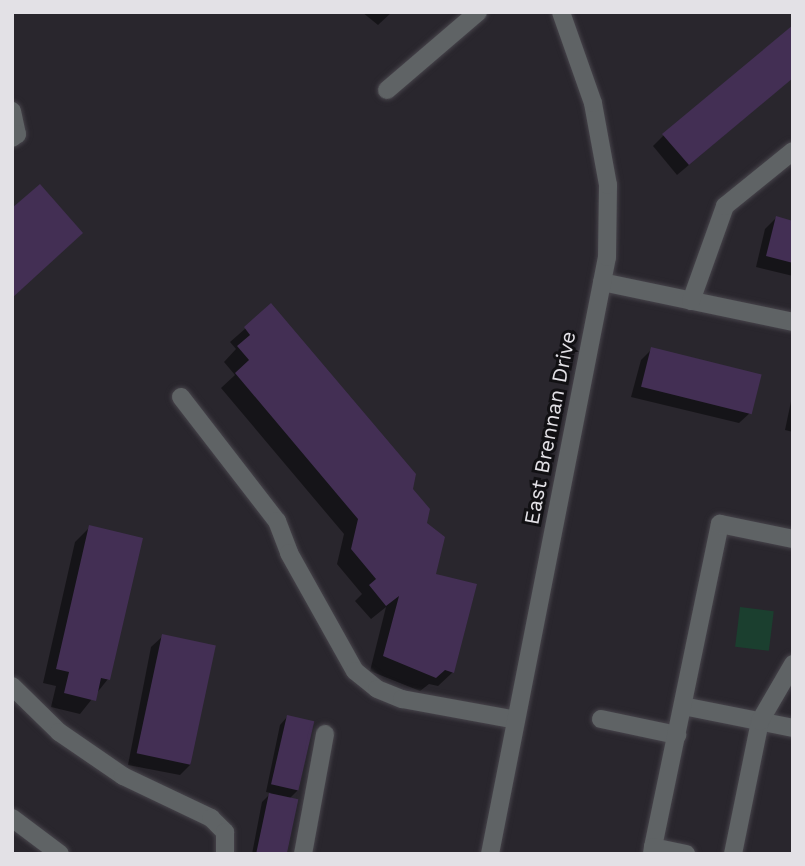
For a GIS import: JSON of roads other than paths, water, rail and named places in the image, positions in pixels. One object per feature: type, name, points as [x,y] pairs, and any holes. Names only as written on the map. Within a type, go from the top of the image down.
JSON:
[{"type":"street","points":[[387,90],[478,12]]},
{"type":"street","name":"East Brennan Drive","points":[[490,854],[602,282],[608,186],[593,103],[561,12]]},
{"type":"street","points":[[12,111],[17,134],[12,138]]},
{"type":"street","points":[[691,301],[725,206],[793,151]]},
{"type":"street","points":[[602,282],[793,322]]},
{"type":"street","points":[[181,397],[277,521],[289,553],[355,671],[377,689],[402,699],[516,720]]},
{"type":"street","points":[[686,854],[653,851],[720,524],[793,539]]},
{"type":"street","points":[[733,854],[760,721],[793,664]]},
{"type":"street","points":[[12,686],[59,732],[123,776],[211,818],[225,832],[226,854]]},
{"type":"street","points":[[682,706],[793,728]]},
{"type":"street","points":[[601,719],[677,734]]},
{"type":"street","points":[[303,854],[325,734]]},
{"type":"street","points":[[12,818],[60,854]]}]
